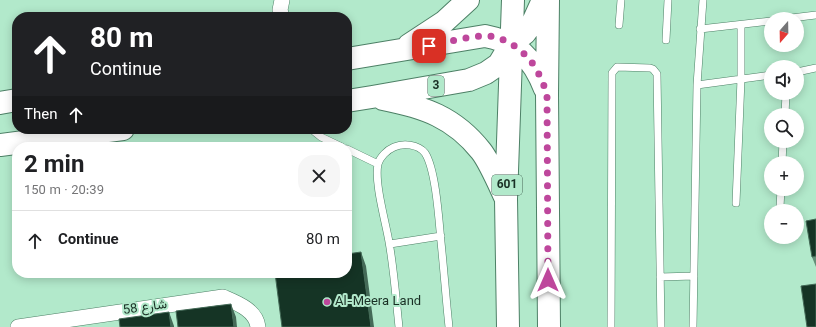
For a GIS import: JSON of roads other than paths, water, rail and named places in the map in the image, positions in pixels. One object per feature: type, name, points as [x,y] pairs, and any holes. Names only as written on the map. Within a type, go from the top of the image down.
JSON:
[{"type":"main road","points":[[401,51],[444,22],[468,0]]},
{"type":"main road","name":"601","points":[[508,327],[506,199],[513,0]]},
{"type":"main road","points":[[511,44],[525,33],[533,22],[543,0]]},
{"type":"main road","points":[[548,0],[547,94],[549,327]]},
{"type":"main road","points":[[352,58],[485,36],[500,38],[511,44],[528,57],[536,68],[547,94]]},
{"type":"main road","name":"3","points":[[352,99],[469,80],[486,73],[499,64],[511,44]]},
{"type":"main road","points":[[372,97],[407,104],[433,112],[457,126],[482,151],[506,199]]},
{"type":"main road","points":[[9,139],[66,134]]},
{"type":"street","points":[[281,12],[282,0]]},
{"type":"street","name":"شارع 58","points":[[18,327],[223,297],[241,305],[257,319],[258,327]]},
{"type":"lane","points":[[619,25],[621,0]]},
{"type":"lane","points":[[666,40],[668,0]]},
{"type":"lane","points":[[693,327],[697,85],[703,0]]},
{"type":"lane","points":[[804,16],[816,15]]},
{"type":"lane","points":[[700,30],[764,22]]},
{"type":"lane","points":[[736,204],[741,79],[741,25]]},
{"type":"lane","points":[[611,327],[612,72],[617,67],[650,68],[657,74],[661,327]]},
{"type":"lane","points":[[804,71],[816,68]]},
{"type":"lane","points":[[697,85],[764,76]]},
{"type":"lane","points":[[317,134],[332,142]]},
{"type":"lane","points":[[399,327],[390,244],[379,187],[378,164],[383,155],[389,149],[396,146],[410,145],[424,153],[430,166],[434,183],[441,236],[449,327]]},
{"type":"lane","points":[[352,151],[378,164]]},
{"type":"lane","points":[[390,244],[441,236]]},
{"type":"lane","points":[[660,277],[694,276]]},
{"type":"place","name":"Al-Meera Land","points":[[327,302]]}]
